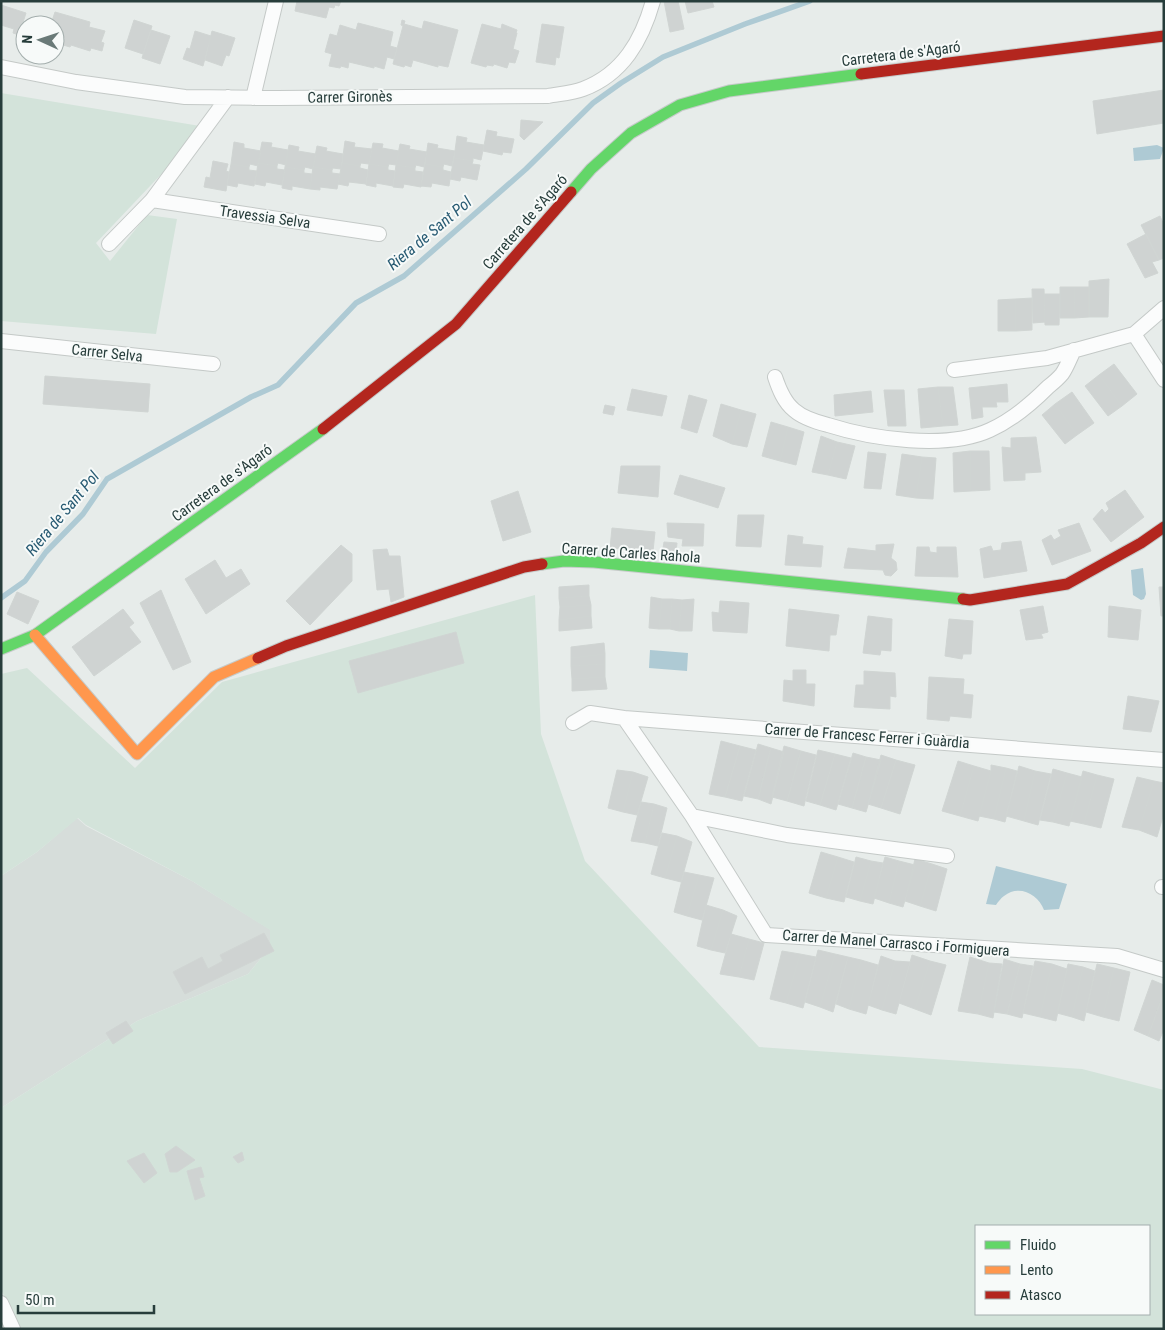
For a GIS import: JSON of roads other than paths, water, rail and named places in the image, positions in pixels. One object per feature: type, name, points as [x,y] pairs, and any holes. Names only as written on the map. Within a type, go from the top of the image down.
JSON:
[{"type":"street","points":[[253,98],[276,1]]},
{"type":"street","name":"Carrer Gironès","points":[[1,67],[76,82],[185,97],[548,96],[582,90],[611,75],[633,50],[649,17],[653,1]]},
{"type":"street","name":"Carretera de s'Agaró","points":[[1,649],[35,635],[344,414],[456,324],[591,169],[631,133],[680,105],[729,91],[1164,36]]},
{"type":"street","points":[[109,244],[152,200],[228,97]]},
{"type":"street","name":"Travessia Selva","points":[[152,200],[379,234]]},
{"type":"street","points":[[954,370],[1047,358],[1134,334],[1164,308]]},
{"type":"street","points":[[1134,334],[1164,380]]},
{"type":"street","name":"Carrer Selva","points":[[1,341],[214,364]]},
{"type":"street","points":[[776,377],[784,398],[793,409],[817,422],[852,433],[880,438],[921,441],[962,438],[988,431],[1009,420],[1036,400],[1062,374],[1074,350]]},
{"type":"street","name":"Carrer de Carles Rahola","points":[[35,635],[137,754],[214,676],[286,646],[524,567],[564,561],[594,562],[970,600],[1067,584],[1140,543],[1164,527]]},
{"type":"street","name":"Carrer de Francesc Ferrer i Guàrdia","points":[[573,723],[590,713],[624,718],[1164,760]]},
{"type":"street","name":"Carrer de Manel Carrasco i Formiguera","points":[[624,718],[692,816],[766,935],[1117,956],[1164,970]]},
{"type":"street","points":[[692,816],[787,835],[947,856]]},
{"type":"street","points":[[1,1303],[14,1329]]},
{"type":"water","points":[[1157,145],[1164,148],[1160,159],[1134,161],[1133,148]]},
{"type":"water","points":[[1143,568],[1146,594],[1144,599],[1141,600],[1133,595],[1131,570]]},
{"type":"water","points":[[650,650],[688,653],[687,671],[649,668]]},
{"type":"water","points":[[996,866],[1067,884],[1059,909],[1044,910],[1033,895],[1022,891],[1010,892],[996,905],[986,904]]},
{"type":"waterway","name":"Riera de Sant Pol","points":[[1,598],[25,581],[46,552],[83,514],[107,479],[251,397],[278,385],[356,303],[404,276],[526,169],[593,103],[663,57],[745,24],[810,1]]}]
